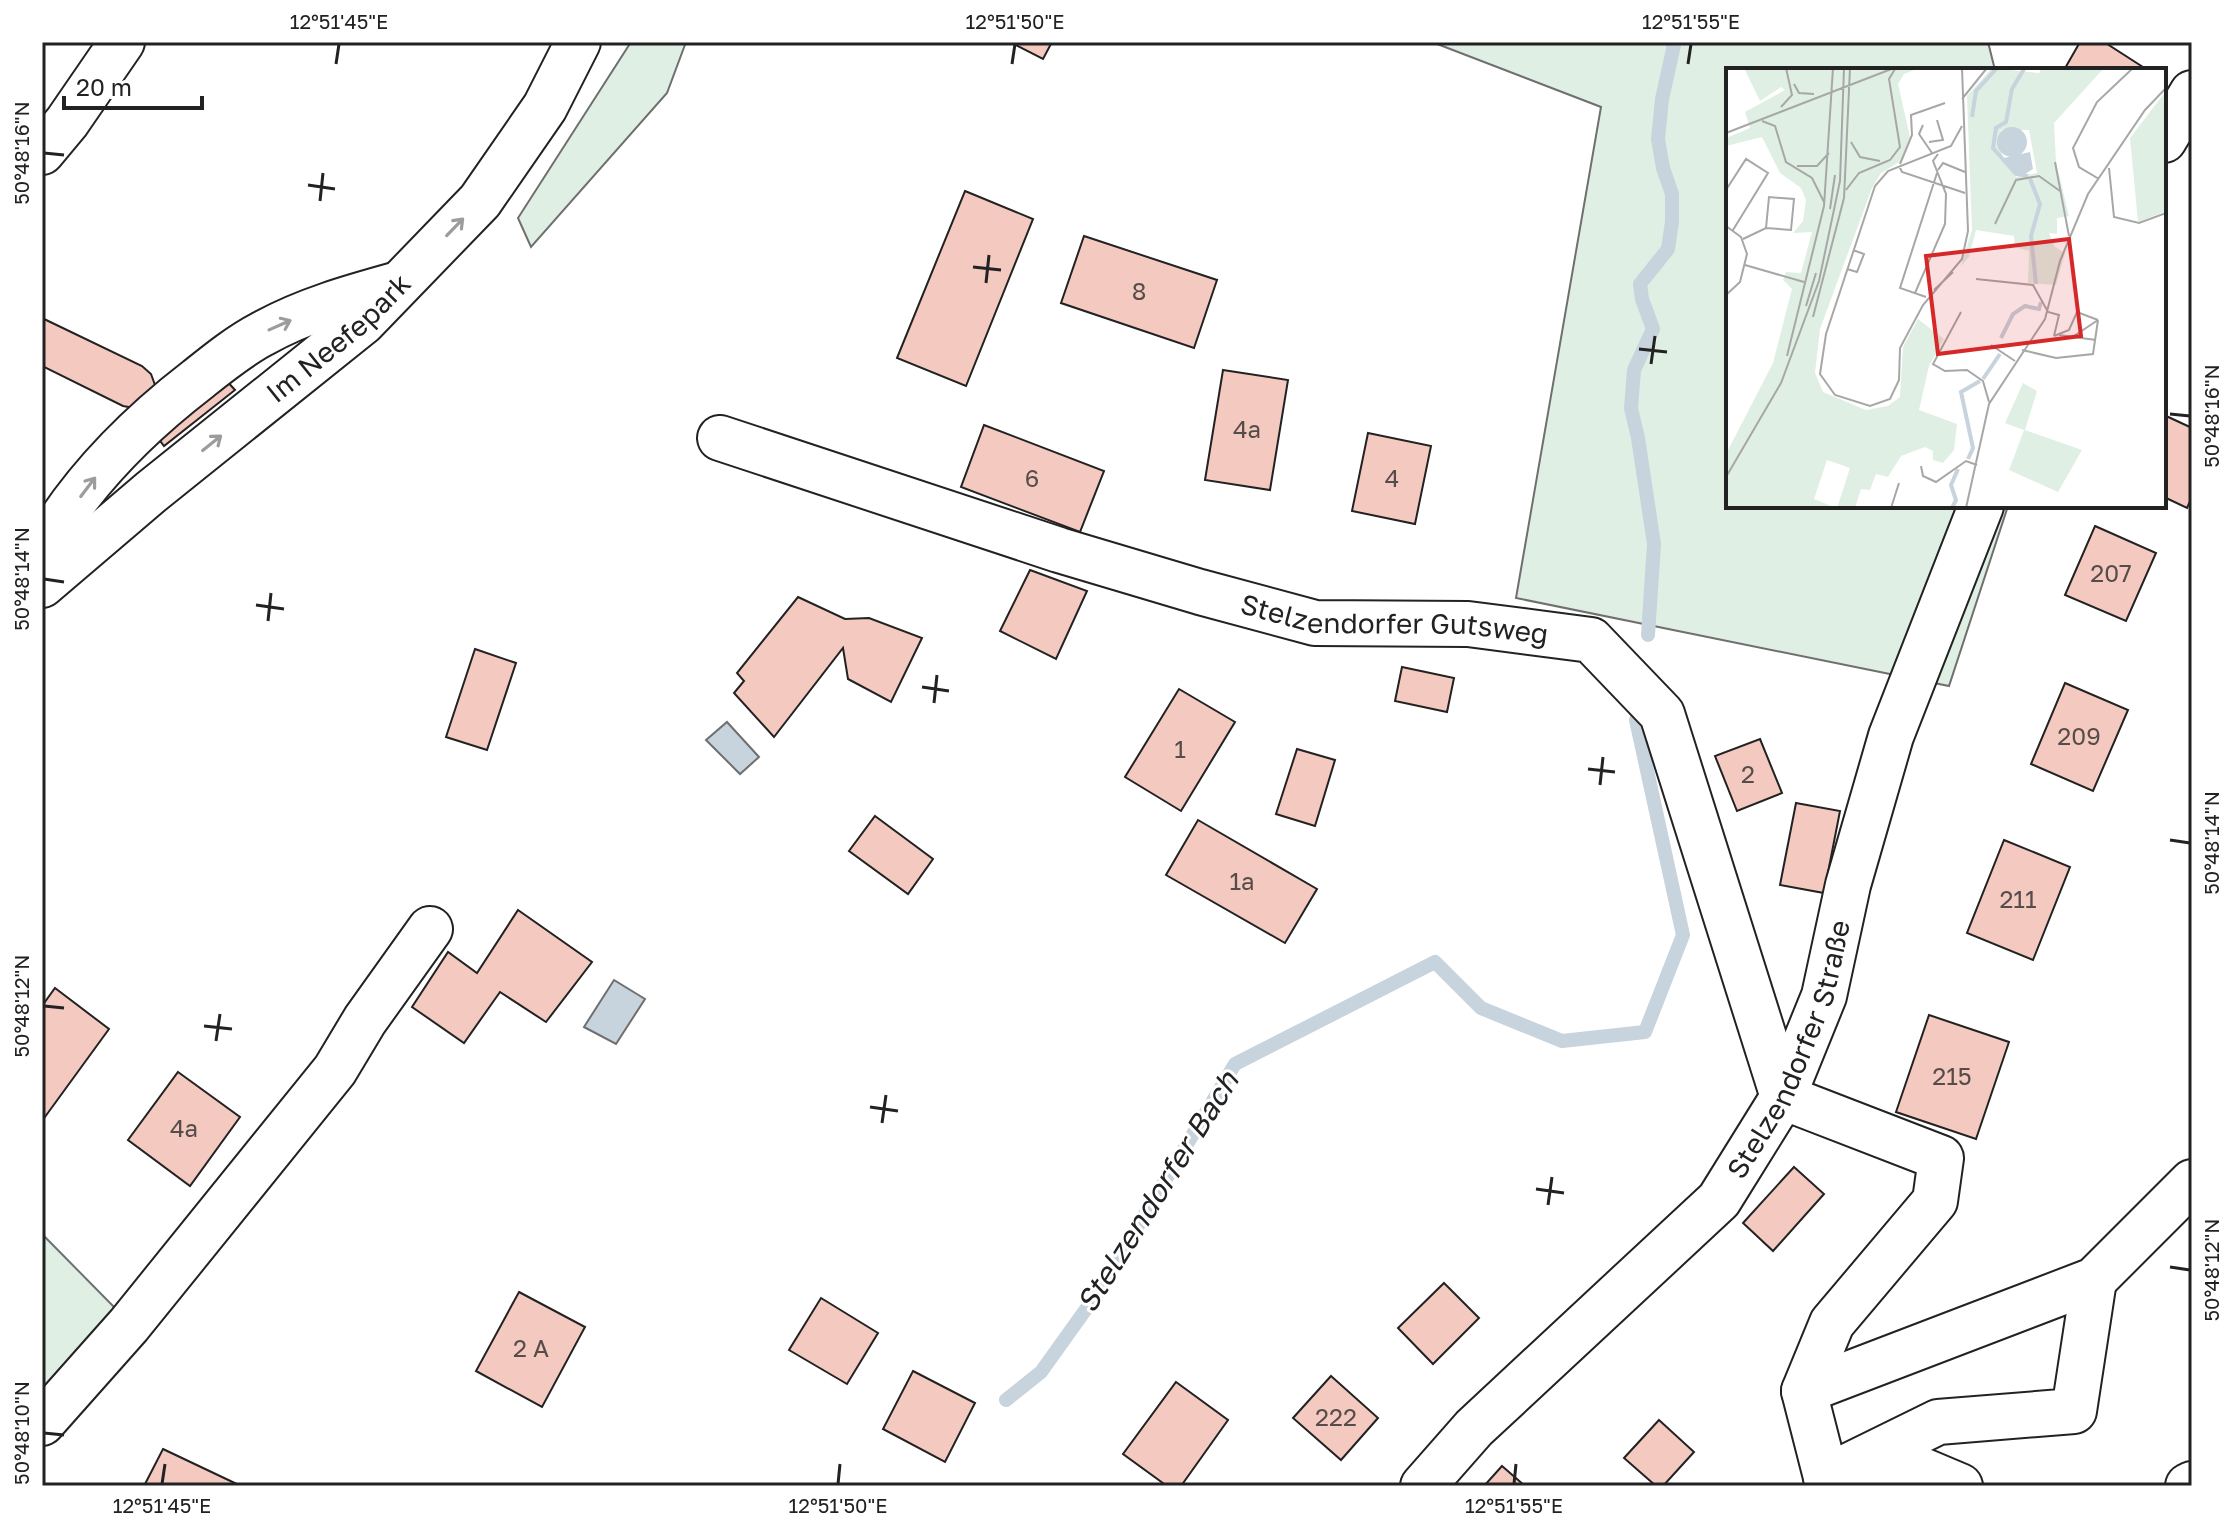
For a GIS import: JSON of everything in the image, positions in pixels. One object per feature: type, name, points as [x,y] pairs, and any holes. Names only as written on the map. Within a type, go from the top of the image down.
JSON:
[{"type":"street","points":[[42,152],[67,122],[122,42]]},
{"type":"street","name":"Im Neefepark","points":[[42,585],[151,492],[363,322],[480,201],[545,107],[578,42]]},
{"type":"street","points":[[2166,137],[2192,93]]},
{"type":"street","points":[[42,550],[117,449],[150,417],[214,367],[260,334],[327,304],[401,283]]},
{"type":"street","name":"Stelzendorfer Gutsweg","points":[[720,438],[1059,550],[1315,623],[1468,624],[1591,640],[1662,714],[1783,1097]]},
{"type":"street","name":"Stelzendorfer Straße","points":[[1423,1486],[1474,1428],[1719,1200],[1783,1097],[1824,996],[1848,885],[1891,736],[1980,508]]},
{"type":"street","points":[[42,1423],[129,1325],[335,1070],[365,1020],[430,929]]},
{"type":"street","points":[[1783,1097],[1941,1158],[1935,1201],[1832,1323],[1804,1391],[1826,1477]]},
{"type":"street","points":[[1804,1391],[2094,1280],[2192,1182]]},
{"type":"street","points":[[1826,1477],[1938,1422],[2074,1411],[2094,1280]]},
{"type":"street","points":[[1826,1477],[1922,1470],[1960,1486]]},
{"type":"green space","points":[[631,42],[686,42],[667,93],[531,247],[518,218]]},
{"type":"green space","points":[[1432,42],[1988,42],[1994,68],[1726,68],[1726,508],[2007,508],[1949,686],[1516,598],[1601,107]]},
{"type":"green space","points":[[42,1234],[117,1310],[42,1394]]},
{"type":"shaded area","points":[[727,722],[759,757],[740,774],[706,740]]},
{"type":"shaded area","points":[[614,980],[645,999],[616,1044],[584,1027]]},
{"type":"building","points":[[1010,42],[1052,42],[1043,59]]},
{"type":"building","points":[[2080,42],[2104,42],[2144,68],[2065,68]]},
{"type":"building","points":[[965,191],[1033,219],[966,386],[897,358]]},
{"type":"building","points":[[1084,236],[1217,280],[1194,348],[1061,303]]},
{"type":"building","points":[[42,318],[142,366],[151,374],[155,385],[152,395],[134,408],[123,406],[42,366]]},
{"type":"building","points":[[1223,370],[1288,380],[1270,490],[1205,480]]},
{"type":"building","points":[[225,379],[235,390],[164,446],[155,434]]},
{"type":"building","points":[[2166,416],[2192,428],[2192,497],[2187,508],[2166,498]]},
{"type":"building","points":[[984,425],[1104,471],[1080,532],[961,487]]},
{"type":"building","points":[[1368,433],[1431,446],[1415,524],[1352,511]]},
{"type":"building","points":[[2095,526],[2156,553],[2126,621],[2065,595]]},
{"type":"building","points":[[1030,570],[1087,591],[1056,659],[1000,631]]},
{"type":"building","points":[[798,597],[845,619],[869,618],[922,638],[891,702],[848,679],[843,648],[774,737],[734,693],[744,681],[737,673]]},
{"type":"building","points":[[475,649],[516,663],[487,750],[446,737]]},
{"type":"building","points":[[1402,667],[1454,678],[1447,712],[1395,701]]},
{"type":"building","points":[[2065,683],[2128,710],[2093,791],[2031,764]]},
{"type":"building","points":[[1179,689],[1235,722],[1181,811],[1125,777]]},
{"type":"building","points":[[1760,739],[1782,793],[1737,811],[1715,756]]},
{"type":"building","points":[[1297,749],[1335,760],[1315,826],[1276,814]]},
{"type":"building","points":[[1796,803],[1840,811],[1824,893],[1780,885]]},
{"type":"building","points":[[875,816],[933,859],[908,894],[849,851]]},
{"type":"building","points":[[1198,820],[1317,889],[1285,943],[1166,875]]},
{"type":"building","points":[[2004,840],[2070,867],[2033,960],[1967,933]]},
{"type":"building","points":[[518,910],[592,962],[546,1022],[500,992],[464,1043],[412,1007],[448,952],[477,973]]},
{"type":"building","points":[[55,988],[109,1029],[42,1121],[42,1006]]},
{"type":"building","points":[[1929,1015],[2009,1042],[1976,1139],[1896,1112]]},
{"type":"building","points":[[178,1072],[240,1117],[190,1186],[128,1140]]},
{"type":"building","points":[[1794,1167],[1824,1194],[1773,1251],[1743,1223]]},
{"type":"building","points":[[1444,1283],[1479,1318],[1433,1364],[1398,1328]]},
{"type":"building","points":[[519,1292],[585,1327],[542,1407],[476,1371]]},
{"type":"building","points":[[821,1298],[878,1333],[847,1384],[789,1350]]},
{"type":"building","points":[[913,1371],[975,1403],[945,1462],[883,1429]]},
{"type":"building","points":[[1331,1376],[1378,1418],[1341,1460],[1293,1418]]},
{"type":"building","points":[[1176,1382],[1228,1420],[1181,1486],[1167,1486],[1123,1454]]},
{"type":"building","points":[[1659,1420],[1694,1452],[1663,1486],[1656,1486],[1624,1458]]},
{"type":"building","points":[[163,1449],[241,1486],[144,1486]]},
{"type":"building","points":[[1502,1466],[1525,1486],[1484,1486]]},
{"type":"waterway","name":"Stelzendorfer Bach","points":[[1648,635],[1654,544],[1631,408],[1634,370],[1653,329],[1640,284],[1668,249],[1672,222],[1672,194],[1658,139],[1662,99],[1674,45],[1672,42]]},
{"type":"waterway","name":"Stelzendorfer Bach","points":[[1006,1400],[1041,1372],[1099,1291],[1235,1064],[1435,962],[1481,1008],[1562,1041],[1645,1032],[1683,935],[1636,720]]}]
